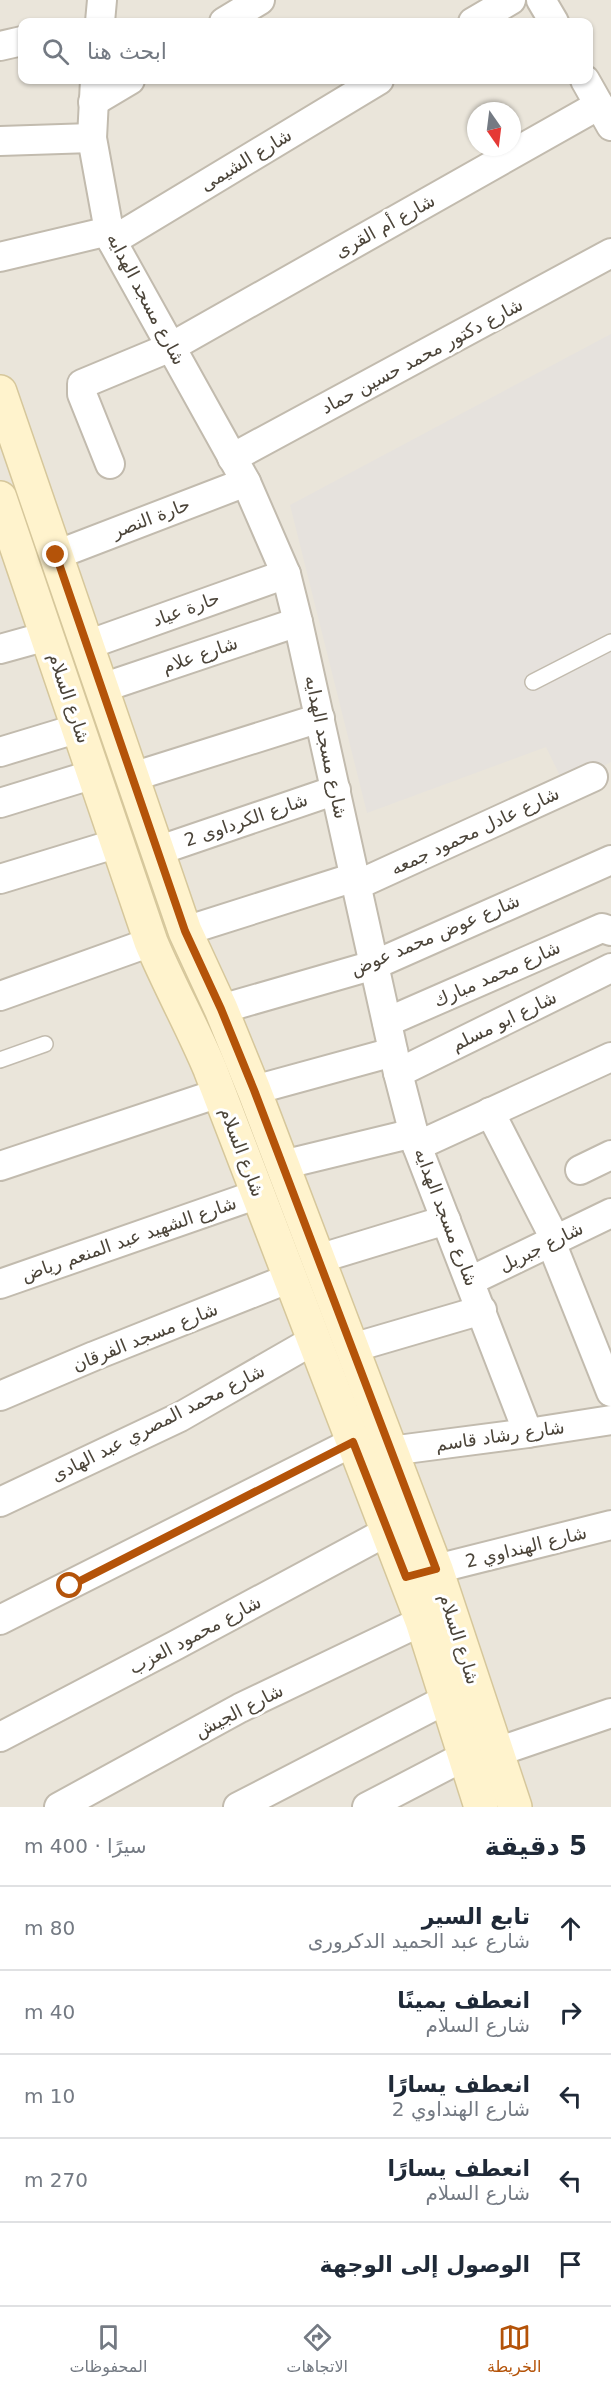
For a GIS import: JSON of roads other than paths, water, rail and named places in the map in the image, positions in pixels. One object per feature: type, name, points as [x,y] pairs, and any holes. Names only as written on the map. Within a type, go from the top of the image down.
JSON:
[{"type":"street","points":[[100,18],[102,0]]},
{"type":"street","points":[[231,18],[260,0]]},
{"type":"street","points":[[480,18],[511,0]]},
{"type":"street","points":[[541,0],[552,18]]},
{"type":"street","points":[[0,46],[18,42]]},
{"type":"street","points":[[94,91],[117,84]]},
{"type":"street","name":"شارع الشيمى","points":[[0,257],[111,236],[372,84]]},
{"type":"street","points":[[587,84],[605,115]]},
{"type":"street","name":"شارع مسجد الهدايه","points":[[94,91],[92,138],[111,236],[239,470],[286,574],[415,1139],[528,1433]]},
{"type":"street","name":"شارع أم القرى","points":[[110,464],[82,394],[82,384],[171,347],[605,115]]},
{"type":"street","points":[[0,141],[92,138]]},
{"type":"street","name":"شارع دكتور محمد حسين حماد","points":[[239,470],[611,253]]},
{"type":"street","name":"شارع السلام","points":[[0,392],[185,931],[221,1009],[254,1090],[352,1348],[390,1451],[421,1573],[497,1752],[514,1807]]},
{"type":"street","name":"حارة النصر","points":[[56,555],[239,470]]},
{"type":"street","name":"شارع السلام","points":[[0,498],[8,547],[47,636],[151,942],[168,983],[201,1046],[388,1531],[421,1573],[422,1621],[481,1807]]},
{"type":"street","name":"حارة عياد","points":[[87,645],[286,574]]},
{"type":"street","name":"شارع علام","points":[[102,688],[298,622]]},
{"type":"street","points":[[0,649],[47,636]]},
{"type":"street","points":[[132,777],[320,718]]},
{"type":"street","points":[[0,752],[79,728]]},
{"type":"street","points":[[0,803],[94,774]]},
{"type":"street","name":"شارع عادل محمود جمعه","points":[[185,931],[356,881],[593,777]]},
{"type":"street","name":"شارع الكرداوى 2","points":[[157,851],[336,790]]},
{"type":"street","points":[[0,879],[118,843]]},
{"type":"street","name":"شارع عوض محمد عوض","points":[[221,1009],[374,965],[611,860]]},
{"type":"street","name":"شارع محمد مبارك","points":[[387,1022],[597,930],[609,929]]},
{"type":"street","points":[[0,996],[151,942]]},
{"type":"street","name":"شارع ابو مسلم","points":[[254,1090],[396,1062],[611,968]]},
{"type":"street","points":[[282,1165],[415,1139],[490,1112],[611,1057]]},
{"type":"street","points":[[0,1166],[219,1093]]},
{"type":"street","points":[[490,1112],[553,1241],[611,1392]]},
{"type":"street","points":[[580,1170],[611,1155]]},
{"type":"street","name":"شارع الشهيد عبد المنعم رياض","points":[[0,1283],[258,1194]]},
{"type":"street","name":"شارع جبريل","points":[[470,1281],[610,1215]]},
{"type":"street","points":[[318,1259],[446,1220]]},
{"type":"street","name":"شارع مسجد الفرقان","points":[[0,1396],[291,1278]]},
{"type":"street","points":[[352,1348],[482,1310]]},
{"type":"street","name":"شارع محمد المصري عبد الهادى","points":[[0,1502],[180,1416],[314,1340]]},
{"type":"street","name":"شارع رشاد قاسم","points":[[390,1451],[611,1420]]},
{"type":"street","points":[[0,1620],[353,1442]]},
{"type":"street","name":"شارع محمود العزب","points":[[0,1737],[388,1531]]},
{"type":"street","name":"شارع الهنداوي 2","points":[[421,1573],[609,1533]]},
{"type":"street","name":"شارع الجيش","points":[[59,1807],[240,1708],[422,1621]]},
{"type":"street","points":[[238,1807],[447,1699]]},
{"type":"street","points":[[497,1752],[611,1713]]},
{"type":"street","points":[[367,1807],[465,1756]]},
{"type":"lane","points":[[533,682],[611,642]]},
{"type":"lane","points":[[0,1060],[45,1044]]}]
